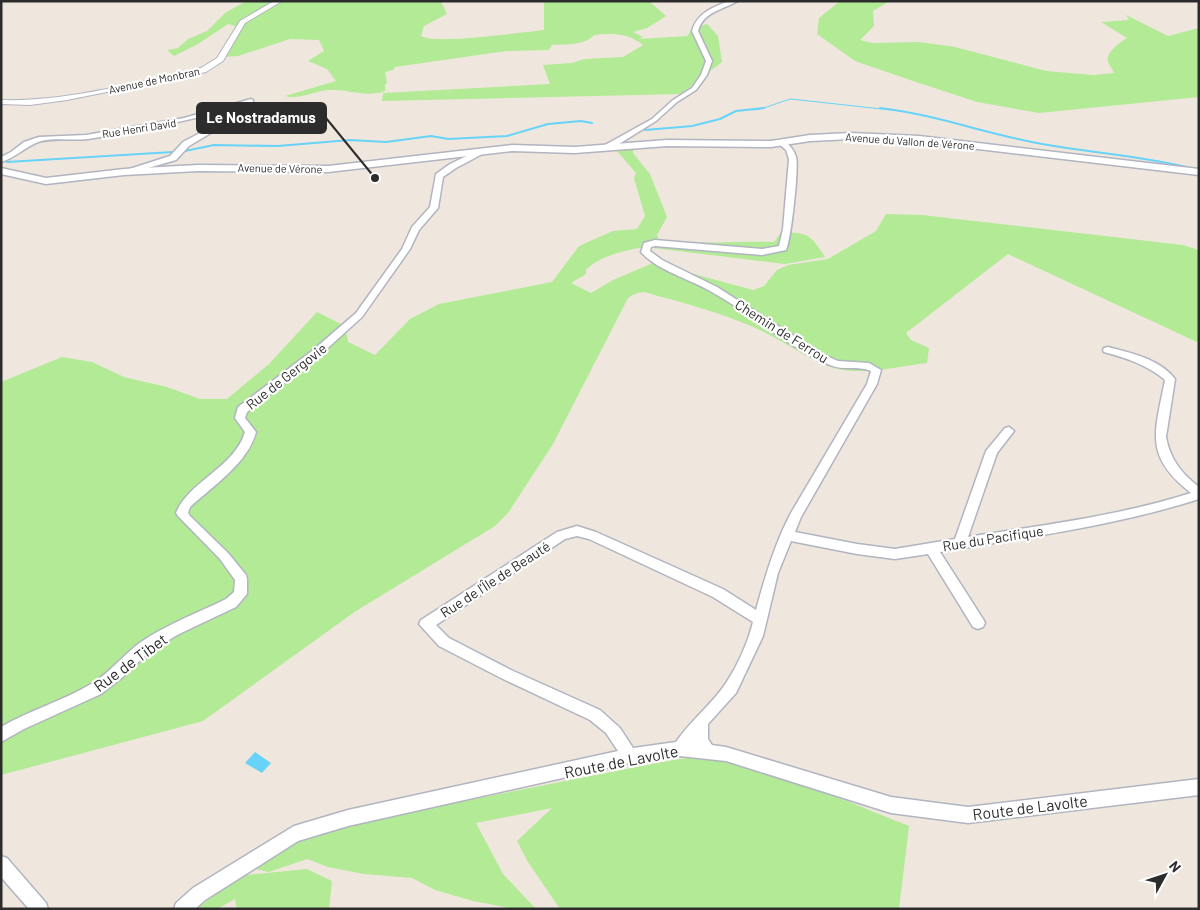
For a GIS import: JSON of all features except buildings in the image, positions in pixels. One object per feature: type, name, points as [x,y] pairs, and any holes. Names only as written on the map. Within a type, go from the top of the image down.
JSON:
[{"type":"main road","name":"Avenue du Vallon de Vérone","points":[[614,147],[667,143],[782,143],[810,138],[843,136],[919,139],[1199,172]]},
{"type":"main road","name":"Avenue de Vérone","points":[[1,170],[31,179],[46,181],[124,172],[224,167],[309,170],[512,148],[575,150],[614,147]]},
{"type":"street","name":"Avenue de Monbran","points":[[1,102],[36,102],[75,97],[147,80],[181,76],[203,70],[223,55],[242,22],[278,1]]},
{"type":"street","points":[[614,147],[654,120],[674,101],[698,85],[709,61],[695,31],[695,27],[703,16],[735,1]]},
{"type":"street","name":"Rue Henri David","points":[[1,160],[39,139],[86,137],[185,120],[251,101],[238,114],[192,141],[170,160],[124,172]]},
{"type":"street","points":[[222,109],[238,114]]},
{"type":"street","name":"Chemin de Ferrou","points":[[680,748],[731,688],[756,636],[772,573],[786,535],[805,498],[872,384],[876,370],[865,365],[836,364],[818,356],[714,289],[649,256],[645,250],[647,245],[655,243],[762,252],[783,248],[787,229],[793,158],[790,149],[782,143]]},
{"type":"street","name":"Rue de Gergovie","points":[[231,602],[240,594],[241,579],[224,556],[186,519],[182,513],[185,505],[227,467],[250,439],[251,432],[240,418],[242,410],[310,359],[359,315],[406,249],[415,229],[434,208],[440,176],[453,166],[482,152]]},
{"type":"street","points":[[1108,350],[1123,353],[1154,366],[1170,379],[1160,438],[1161,447],[1168,465],[1179,478],[1199,494]]},
{"type":"street","points":[[960,544],[992,451],[1009,431]]},
{"type":"street","name":"Rue du Pacifique","points":[[786,535],[856,549],[895,554],[1161,507],[1199,494]]},
{"type":"street","name":"Rue de l'Île de Beauté","points":[[629,756],[616,732],[595,715],[506,674],[444,642],[426,624],[561,535],[576,531],[592,535],[713,590],[760,620]]},
{"type":"street","points":[[931,548],[978,623]]},
{"type":"street","name":"Rue de Tibet","points":[[1,735],[18,724],[96,689],[119,672],[144,647],[231,602]]},
{"type":"street","points":[[701,722],[700,741],[707,751]]},
{"type":"street","name":"Route de Lavolte","points":[[182,909],[199,894],[253,858],[294,834],[348,818],[629,756],[680,748],[735,757],[891,805],[968,815],[1199,788]]},
{"type":"street","points":[[1,864],[40,909]]},
{"type":"green space","points":[[246,1],[441,1],[447,14],[424,26],[421,36],[461,39],[544,30],[544,2],[649,1],[666,16],[647,28],[633,32],[643,37],[639,39],[688,36],[691,29],[707,24],[718,36],[722,62],[681,94],[382,101],[383,93],[550,84],[543,65],[572,63],[584,59],[623,57],[643,45],[626,36],[594,35],[580,43],[552,45],[549,50],[506,51],[395,67],[393,70],[385,72],[387,83],[385,84],[385,91],[378,93],[331,90],[297,97],[285,96],[336,81],[327,69],[308,61],[324,51],[319,40],[290,39],[238,56],[224,57],[235,26],[228,24],[198,44],[174,56],[167,50],[178,48],[188,39],[207,31],[225,13]]},
{"type":"green space","points":[[840,1],[890,1],[873,11],[874,26],[860,40],[872,43],[919,42],[955,47],[1046,71],[1094,75],[1114,73],[1108,62],[1109,55],[1114,48],[1127,38],[1101,22],[1129,20],[1126,15],[1168,36],[1199,28],[1199,97],[1039,113],[977,102],[855,61],[817,34],[819,18]]},
{"type":"green space","points":[[633,147],[633,153],[650,174],[667,217],[657,235],[659,240],[702,243],[774,242],[781,232],[798,233],[812,239],[825,257],[785,264],[645,247],[605,257],[591,265],[586,270],[586,274],[571,283],[591,293],[613,280],[653,263],[753,290],[764,286],[777,270],[788,265],[828,259],[876,231],[886,214],[922,215],[1183,245],[1199,250],[1199,343],[1008,254],[906,333],[911,340],[929,348],[927,363],[885,369],[852,371],[833,368],[764,332],[735,320],[705,309],[644,292],[634,294],[627,300],[553,444],[508,513],[495,526],[356,611],[203,721],[1,775],[1,382],[62,357],[92,362],[124,377],[167,387],[200,399],[227,399],[269,364],[317,312],[345,326],[348,342],[375,355],[410,319],[439,304],[552,282],[579,246],[613,231],[637,229],[645,216],[634,178],[636,173],[613,149]]},
{"type":"green space","points":[[703,756],[782,777],[909,826],[899,909],[560,909],[528,862],[517,841],[552,808],[476,823],[503,874],[536,909],[515,909],[473,901],[435,890],[412,878],[364,874],[328,867],[307,859],[269,872],[251,868],[303,836],[400,812],[672,760]]},
{"type":"green space","points":[[307,869],[332,881],[329,909],[237,909],[235,899],[217,909],[197,909],[237,876]]},
{"type":"water","points":[[255,752],[271,763],[262,773],[245,763]]},
{"type":"waterway","points":[[762,108],[791,99],[891,110]]},
{"type":"waterway","points":[[645,130],[692,126],[720,119],[736,111],[762,108]]},
{"type":"waterway","points":[[753,110],[762,108]]},
{"type":"waterway","points":[[880,108],[919,114],[1032,142],[1154,160],[1194,169]]},
{"type":"waterway","points":[[185,151],[214,145],[278,146],[350,140],[386,142],[431,136],[448,139],[507,136],[548,124],[581,121],[592,123]]},
{"type":"waterway","points":[[7,162],[173,152]]},
{"type":"place","name":"Le Nostradamus","points":[[375,178]]}]
